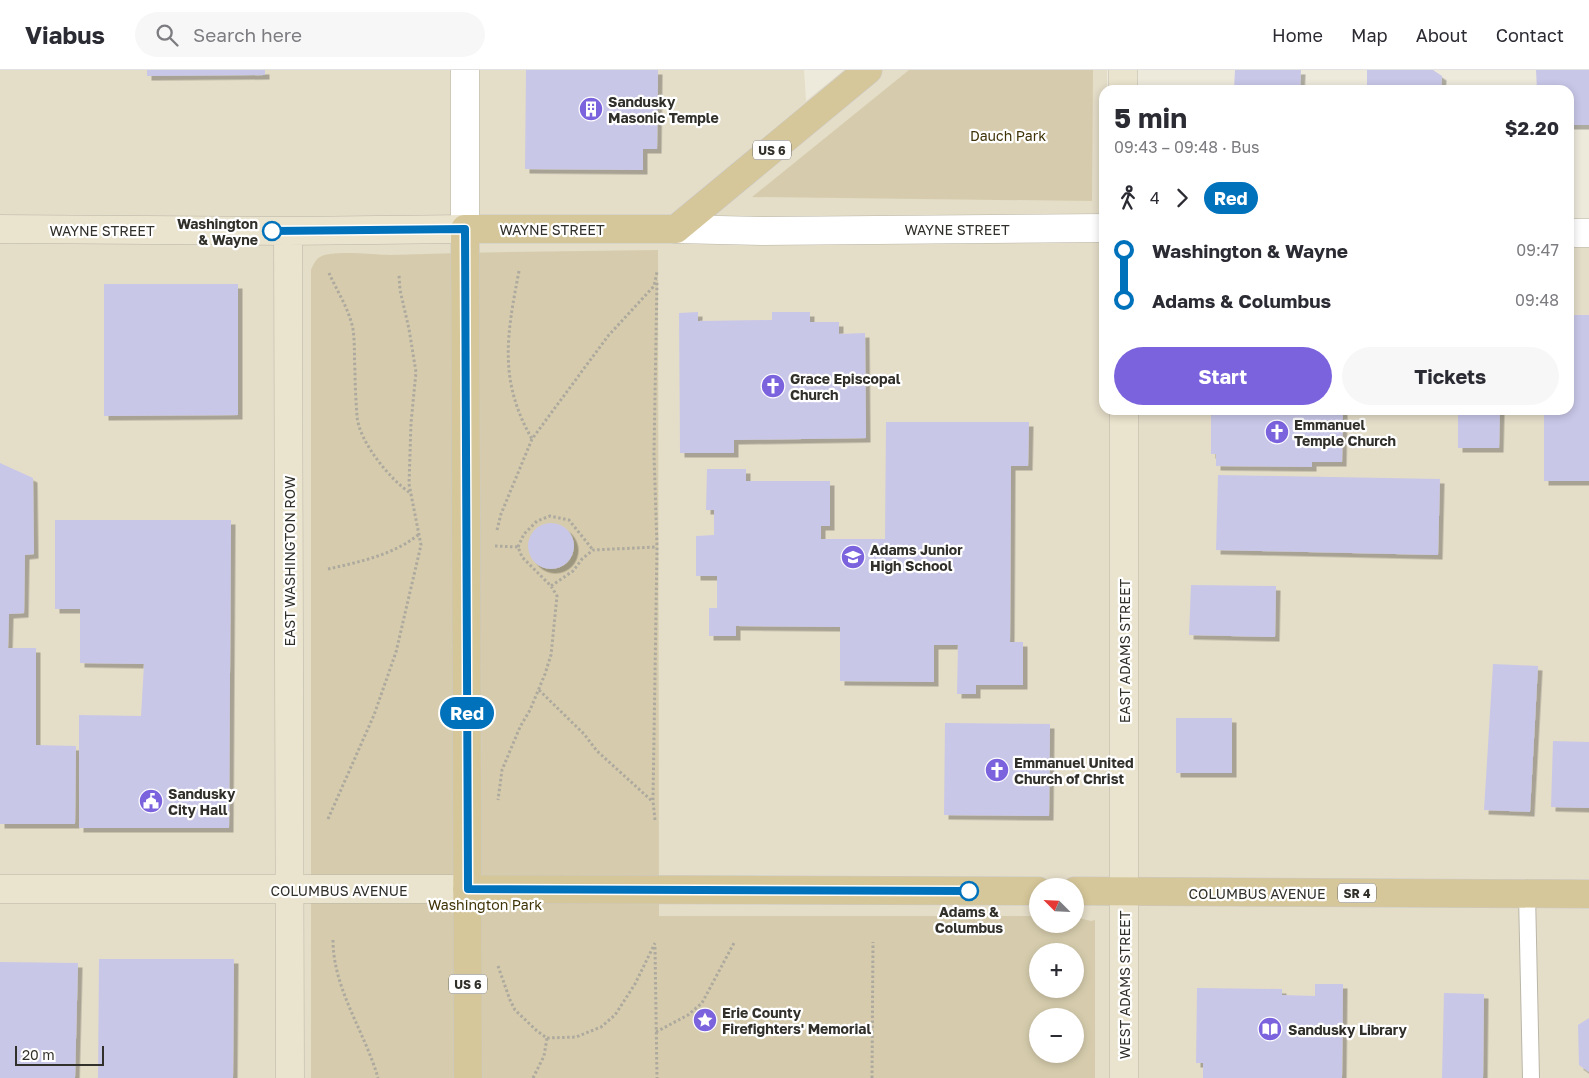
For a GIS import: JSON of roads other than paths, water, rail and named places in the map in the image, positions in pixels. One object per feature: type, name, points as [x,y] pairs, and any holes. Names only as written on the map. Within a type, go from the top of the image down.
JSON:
[{"type":"main road","name":"US 6","points":[[676,229],[868,70]]},
{"type":"main road","name":"WAYNE STREET","points":[[465,229],[676,229]]},
{"type":"main road","name":"US 6","points":[[465,229],[468,1078]]},
{"type":"main road","name":"COLUMBUS AVENUE","points":[[468,889],[1029,891]]},
{"type":"main road","name":"COLUMBUS AVENUE","points":[[1084,891],[1589,894]]},
{"type":"street","points":[[465,70],[465,229]]},
{"type":"street","points":[[1123,70],[1123,85]]},
{"type":"street","name":"WAYNE STREET","points":[[676,229],[772,231],[1099,228]]},
{"type":"street","name":"WAYNE STREET","points":[[0,229],[288,232],[465,229]]},
{"type":"street","name":"EAST WASHINGTON ROW","points":[[288,232],[290,1078]]},
{"type":"street","points":[[1574,232],[1589,233]]},
{"type":"street","name":"EAST ADAMS STREET","points":[[1124,415],[1125,892]]},
{"type":"street","name":"COLUMBUS AVENUE","points":[[0,889],[468,889]]},
{"type":"street","name":"WEST ADAMS STREET","points":[[1124,1078],[1125,892]]},
{"type":"lane","points":[[1527,894],[1531,1078]]},
{"type":"place","name":"Sandusky Masonic Temple","points":[[591,109]]},
{"type":"place","name":"Washington & Wayne","points":[[272,231]]},
{"type":"place","name":"Grace Episcopal Church","points":[[773,386]]},
{"type":"place","name":"Emmanuel Temple Church","points":[[1277,432]]},
{"type":"place","name":"Adams Junior High School","points":[[853,557]]},
{"type":"place","name":"Emmanuel United Church of Christ","points":[[997,770]]},
{"type":"place","name":"Sandusky City Hall","points":[[151,801]]},
{"type":"place","name":"Adams & Columbus","points":[[969,891]]},
{"type":"place","name":"Erie County Firefighters' Memorial","points":[[705,1020]]},
{"type":"place","name":"Sandusky Library","points":[[1270,1029]]},
{"type":"park label","name":"Dauch Park","points":[[1008,135]]},
{"type":"park label","name":"Washington Park","points":[[485,904]]}]
